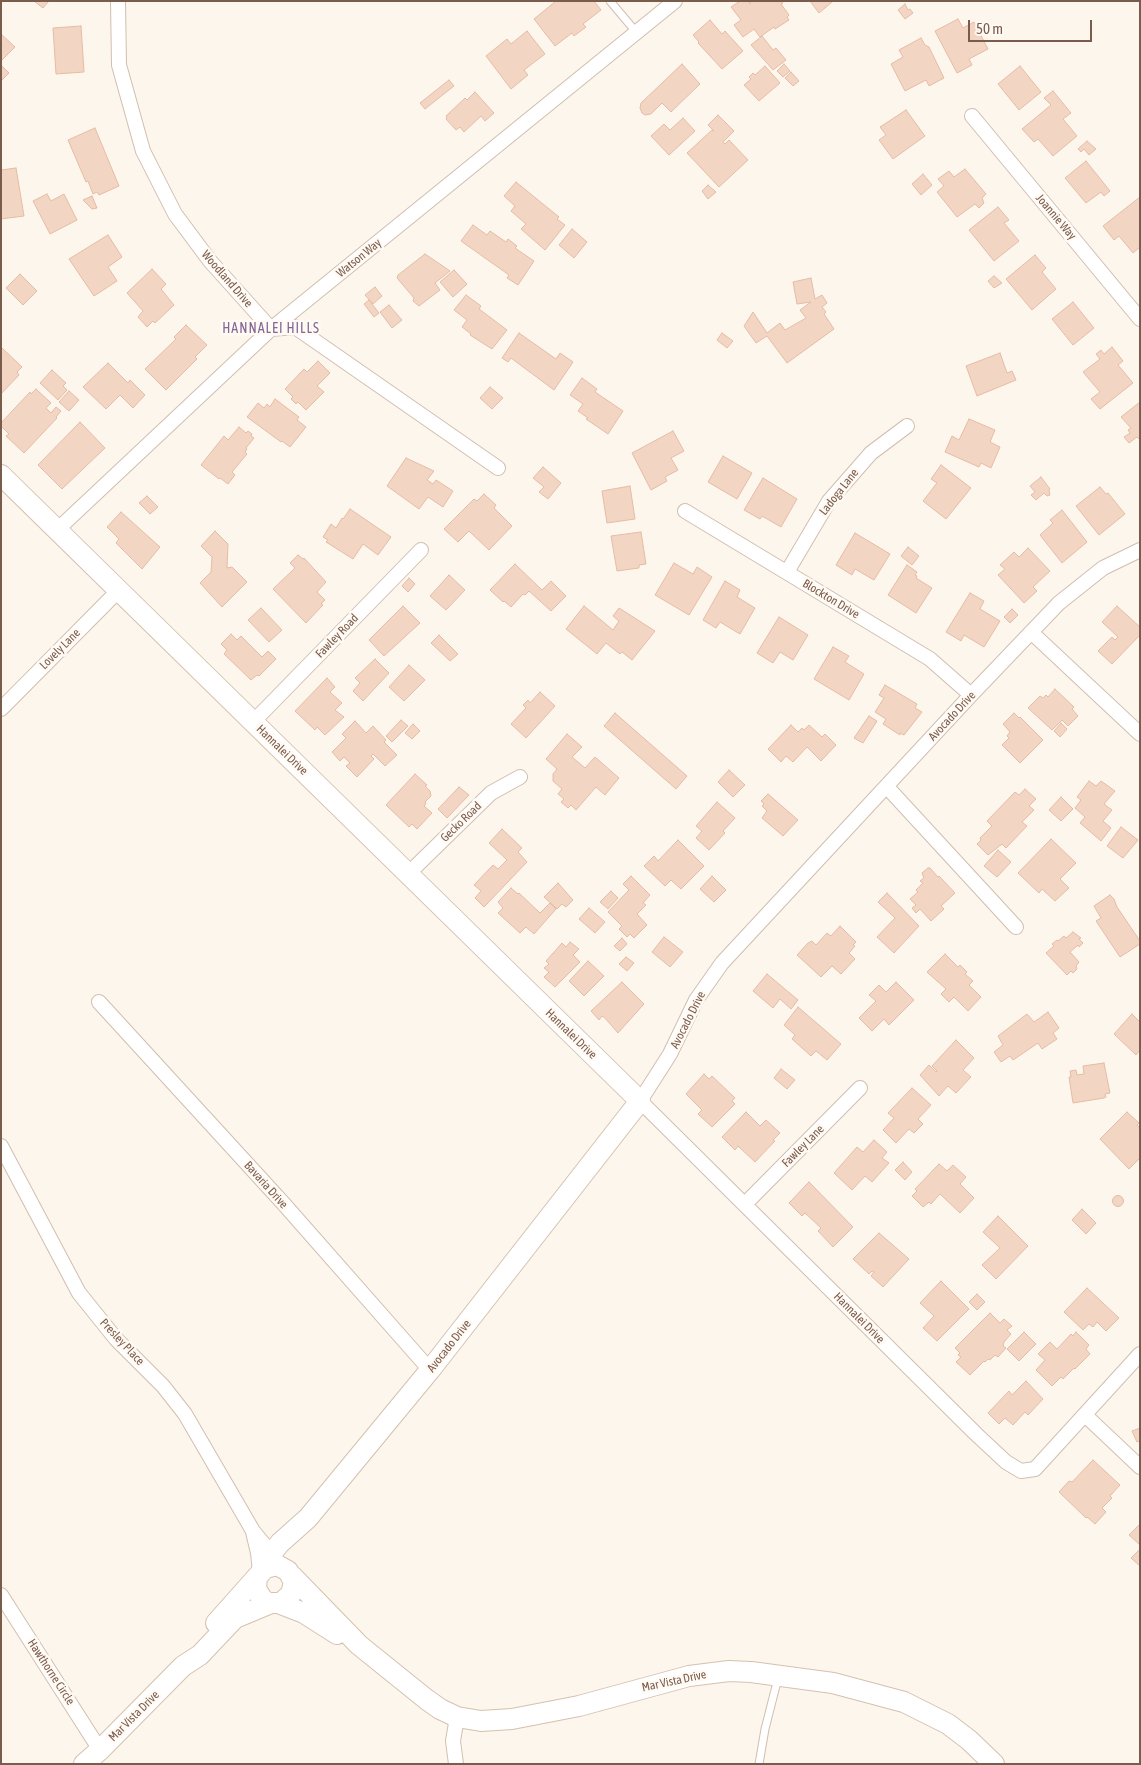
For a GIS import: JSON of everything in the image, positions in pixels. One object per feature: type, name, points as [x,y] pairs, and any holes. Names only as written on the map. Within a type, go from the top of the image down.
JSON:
[{"type":"street","name":"Woodland Drive","points":[[118,1],[119,65],[144,151],[175,214],[210,261],[271,329]]},
{"type":"street","name":"Watson Way","points":[[57,530],[271,329],[638,33],[674,1]]},
{"type":"street","name":"Joannie Way","points":[[972,116],[1140,319]]},
{"type":"street","points":[[271,329],[295,327],[498,468]]},
{"type":"street","name":"Ladoga Lane","points":[[787,572],[829,501],[871,453],[907,426]]},
{"type":"street","name":"Hannalei Drive","points":[[1,475],[1006,1462],[1021,1471],[1035,1469],[1140,1354]]},
{"type":"street","name":"Blockton Drive","points":[[685,512],[930,659],[971,695]]},
{"type":"street","name":"Fawley Road","points":[[253,722],[421,550]]},
{"type":"street","name":"Avocado Drive","points":[[275,1603],[287,1599],[294,1588],[274,1569],[287,1560],[308,1518],[430,1370],[640,1101],[670,1054],[696,1000],[722,963],[1059,603],[1103,568],[1140,550]]},
{"type":"street","name":"Lovely Lane","points":[[1,709],[119,590]]},
{"type":"street","points":[[1032,632],[1140,734]]},
{"type":"street","name":"Gecko Road","points":[[408,874],[491,793],[520,777]]},
{"type":"street","points":[[887,786],[1016,927]]},
{"type":"street","name":"Bavaria Drive","points":[[100,1002],[276,1196],[430,1370]]},
{"type":"street","name":"Fawley Lane","points":[[745,1204],[860,1088]]},
{"type":"street","name":"Presley Place","points":[[1,1146],[79,1293],[116,1339],[163,1386],[185,1414],[274,1569]]},
{"type":"street","points":[[1085,1415],[1140,1467]]},
{"type":"street","name":"Presley Place","points":[[253,1531],[258,1553],[274,1569]]},
{"type":"street","points":[[274,1569],[256,1589],[258,1595],[263,1600],[275,1603]]},
{"type":"street","name":"Mar Vista Drive","points":[[183,1666],[192,1650],[274,1569],[359,1645],[426,1700],[440,1710],[457,1717],[481,1720],[512,1719],[579,1706],[673,1680],[705,1674],[750,1672],[833,1683],[904,1702],[948,1724],[969,1740],[994,1764]]},
{"type":"street","name":"Hawthorne Circle","points":[[1,1595],[100,1750]]},
{"type":"street","name":"Mar Vista Drive","points":[[84,1764],[183,1666],[200,1655],[235,1618],[275,1603],[304,1613],[359,1645]]},
{"type":"street","points":[[456,1764],[453,1741],[457,1717]]},
{"type":"lane","points":[[610,1],[638,33]]},
{"type":"lane","points":[[759,1764],[765,1729],[779,1675]]},
{"type":"building","points":[[34,1],[49,1],[43,8]]},
{"type":"building","points":[[556,1],[594,1],[601,10],[583,24],[586,27],[574,36],[572,33],[555,46],[534,19]]},
{"type":"building","points":[[740,1],[748,1],[750,4],[750,1],[781,1],[789,15],[787,17],[789,20],[775,29],[774,27],[760,37],[754,29],[743,37],[734,25],[741,20],[731,7]]},
{"type":"building","points":[[810,1],[832,1],[832,2],[819,13]]},
{"type":"building","points":[[905,4],[908,10],[910,9],[913,13],[905,19],[898,10]]},
{"type":"building","points":[[958,19],[963,28],[974,22],[988,49],[969,59],[972,65],[957,73],[935,31]]},
{"type":"building","points":[[710,20],[722,34],[725,31],[743,51],[722,69],[693,35]]},
{"type":"building","points":[[81,26],[84,72],[56,74],[53,28]]},
{"type":"building","points":[[527,31],[545,54],[524,70],[528,75],[511,89],[486,56],[507,39],[511,44]]},
{"type":"building","points":[[1,34],[15,47],[1,61]]},
{"type":"building","points":[[762,36],[773,50],[776,48],[786,60],[773,70],[751,45]]},
{"type":"building","points":[[921,38],[925,45],[929,47],[944,78],[929,86],[926,80],[905,91],[891,64],[903,57],[899,50]]},
{"type":"building","points":[[682,64],[700,84],[671,112],[662,103],[651,114],[645,115],[642,113],[641,103]]},
{"type":"building","points":[[784,64],[790,71],[783,77],[777,71]]},
{"type":"building","points":[[1,65],[9,73],[1,81]]},
{"type":"building","points":[[765,66],[780,83],[759,101],[744,85],[751,79],[749,77],[753,73],[755,75]]},
{"type":"building","points":[[1020,66],[1041,92],[1019,110],[998,84]]},
{"type":"building","points":[[791,72],[799,81],[793,86],[785,78]]},
{"type":"building","points":[[449,80],[454,86],[425,109],[420,103]]},
{"type":"building","points":[[1053,91],[1071,113],[1063,119],[1077,136],[1053,156],[1038,139],[1034,142],[1022,129],[1051,105],[1044,98]]},
{"type":"building","points":[[475,92],[494,113],[485,121],[481,116],[464,132],[460,127],[456,130],[446,119],[446,116],[465,98],[467,100]]},
{"type":"building","points":[[906,110],[925,136],[893,159],[879,140],[886,135],[880,127]]},
{"type":"building","points":[[718,115],[734,131],[723,142],[725,144],[729,140],[748,160],[719,187],[687,153],[712,130],[714,131],[708,125]]},
{"type":"building","points":[[683,118],[695,131],[669,155],[651,136],[664,124],[670,130]]},
{"type":"building","points":[[95,128],[119,186],[99,195],[97,192],[93,194],[88,181],[86,182],[68,140]]},
{"type":"building","points":[[1087,141],[1096,149],[1089,155],[1084,149],[1081,152],[1078,149]]},
{"type":"building","points":[[1086,161],[1110,191],[1104,196],[1101,192],[1086,203],[1065,178]]},
{"type":"building","points":[[16,168],[24,216],[1,219],[1,170]]},
{"type":"building","points":[[965,169],[986,194],[982,198],[984,203],[979,208],[975,204],[957,217],[937,192],[944,186],[938,179],[949,171],[954,177]]},
{"type":"building","points":[[923,174],[932,185],[921,195],[912,184]]},
{"type":"building","points":[[516,182],[559,217],[557,219],[565,225],[545,250],[521,229],[526,224],[511,211],[515,206],[504,196]]},
{"type":"building","points":[[708,185],[716,192],[708,199],[702,191]]},
{"type":"building","points":[[47,194],[51,201],[64,194],[77,220],[50,234],[33,201]]},
{"type":"building","points":[[92,196],[97,208],[92,209],[83,200]]},
{"type":"building","points":[[1140,197],[1140,247],[1133,253],[1119,236],[1114,240],[1103,226]]},
{"type":"building","points":[[998,207],[1009,220],[1004,223],[1019,241],[994,261],[969,230]]},
{"type":"building","points":[[473,225],[487,235],[490,231],[506,242],[508,239],[517,246],[515,248],[534,261],[518,285],[507,278],[509,275],[461,241]]},
{"type":"building","points":[[572,229],[587,242],[574,258],[559,245]]},
{"type":"building","points":[[108,235],[122,257],[108,267],[117,281],[94,296],[69,259]]},
{"type":"building","points":[[425,254],[450,271],[435,283],[440,290],[419,306],[413,301],[414,298],[397,278],[398,275]]},
{"type":"building","points":[[1035,255],[1046,268],[1042,272],[1056,289],[1032,310],[1006,279]]},
{"type":"building","points":[[152,269],[166,284],[161,289],[174,305],[155,323],[153,321],[147,327],[138,317],[143,311],[127,293]]},
{"type":"building","points":[[454,270],[467,284],[453,297],[440,282]]},
{"type":"building","points":[[20,274],[37,291],[23,305],[6,288]]},
{"type":"building","points":[[994,276],[1002,283],[994,288],[988,281]]},
{"type":"building","points":[[811,278],[815,299],[822,295],[827,303],[822,307],[826,312],[824,314],[834,329],[787,363],[767,336],[756,343],[744,326],[753,312],[767,333],[780,323],[785,330],[806,318],[800,310],[811,302],[797,304],[793,282]]},
{"type":"building","points":[[375,287],[382,296],[373,304],[365,295]]},
{"type":"building","points":[[466,295],[481,306],[479,309],[507,330],[492,349],[470,335],[462,327],[467,320],[454,310]]},
{"type":"building","points":[[369,300],[379,313],[374,317],[364,304]]},
{"type":"building","points":[[1073,302],[1094,328],[1073,345],[1052,319]]},
{"type":"building","points":[[389,305],[402,320],[392,328],[380,312]]},
{"type":"building","points":[[186,325],[207,345],[195,357],[197,359],[166,390],[145,369],[176,339],[174,337]]},
{"type":"building","points":[[519,333],[556,359],[560,353],[573,362],[554,390],[511,358],[508,362],[502,358]]},
{"type":"building","points":[[722,333],[733,341],[727,348],[717,340]]},
{"type":"building","points":[[1,347],[22,367],[17,372],[19,375],[1,394]]},
{"type":"building","points":[[1112,347],[1123,361],[1118,365],[1133,383],[1100,409],[1091,399],[1100,392],[1083,372],[1100,359],[1096,354],[1101,350],[1104,354]]},
{"type":"building","points":[[1000,353],[1007,373],[1012,371],[1016,380],[977,396],[966,366]]},
{"type":"building","points":[[318,361],[330,373],[317,386],[324,392],[306,410],[298,402],[296,404],[291,399],[293,397],[285,389],[304,369],[307,372]]},
{"type":"building","points":[[108,363],[128,383],[130,380],[145,395],[133,408],[120,395],[106,409],[83,387]]},
{"type":"building","points":[[52,370],[66,383],[63,386],[67,390],[58,400],[40,383]]},
{"type":"building","points":[[582,378],[597,389],[595,392],[623,411],[608,434],[578,411],[583,404],[570,395]]},
{"type":"building","points":[[490,387],[503,398],[492,409],[480,398]]},
{"type":"building","points":[[36,389],[51,403],[46,408],[51,413],[56,407],[61,411],[57,418],[24,453],[6,436],[9,434],[1,426],[1,423],[30,392],[31,394]]},
{"type":"building","points":[[69,391],[79,400],[69,411],[59,402]]},
{"type":"building","points":[[275,399],[299,417],[297,420],[306,427],[290,447],[247,417],[258,403],[264,408],[267,404],[270,407]]},
{"type":"building","points":[[1140,402],[1140,440],[1137,437],[1129,443],[1124,437],[1130,433],[1128,430],[1131,428],[1121,417]]},
{"type":"building","points":[[969,419],[995,430],[990,442],[1000,447],[991,468],[981,463],[979,467],[945,452],[952,436],[959,440]]},
{"type":"building","points":[[80,422],[105,448],[62,489],[38,465]]},
{"type":"building","points":[[239,427],[246,433],[248,431],[254,438],[246,448],[245,452],[247,454],[232,472],[235,475],[228,484],[201,465],[224,436],[228,440]]},
{"type":"building","points":[[673,431],[684,451],[671,458],[678,470],[665,477],[667,481],[651,490],[632,453]]},
{"type":"building","points":[[723,456],[752,473],[737,499],[708,482]]},
{"type":"building","points":[[406,458],[434,471],[427,480],[433,484],[436,480],[453,491],[443,507],[428,497],[419,509],[387,486]]},
{"type":"building","points":[[941,465],[971,488],[946,519],[923,501],[937,483],[931,479]]},
{"type":"building","points":[[543,467],[561,483],[548,499],[539,492],[544,487],[533,478]]},
{"type":"building","points":[[1041,477],[1050,489],[1050,495],[1047,496],[1044,493],[1036,500],[1031,495],[1035,492],[1030,486]]},
{"type":"building","points":[[763,478],[797,499],[781,527],[762,516],[760,519],[744,510]]},
{"type":"building","points":[[630,486],[635,519],[607,523],[602,491]]},
{"type":"building","points":[[1100,487],[1106,494],[1108,493],[1125,514],[1099,535],[1076,506]]},
{"type":"building","points":[[484,494],[496,505],[494,508],[512,526],[489,550],[469,531],[458,542],[444,529],[474,499],[477,501]]},
{"type":"building","points":[[147,496],[158,507],[150,514],[139,503]]},
{"type":"building","points":[[350,509],[391,537],[378,555],[363,544],[353,559],[326,542],[328,540],[323,537],[331,524],[336,528]]},
{"type":"building","points":[[1062,510],[1087,542],[1062,563],[1040,535],[1053,523],[1050,520]]},
{"type":"building","points":[[121,512],[160,547],[142,569],[116,543],[119,539],[107,527]]},
{"type":"building","points":[[215,531],[228,544],[227,568],[232,567],[247,582],[222,607],[200,583],[211,572],[212,557],[201,546]]},
{"type":"building","points":[[641,532],[646,564],[639,565],[639,568],[617,571],[611,536]]},
{"type":"building","points":[[855,533],[890,554],[874,580],[855,569],[852,575],[836,565]]},
{"type":"building","points":[[908,547],[919,556],[912,565],[901,556]]},
{"type":"building","points":[[1028,548],[1050,571],[1033,587],[1037,591],[1024,603],[998,575],[1005,569],[1000,565],[1014,552],[1019,557]]},
{"type":"building","points":[[298,555],[304,558],[326,582],[317,592],[325,600],[321,604],[323,605],[306,623],[273,589],[295,568],[290,563]]},
{"type":"building","points":[[674,563],[693,574],[697,567],[712,577],[689,615],[655,595]]},
{"type":"building","points":[[515,564],[542,590],[551,581],[566,596],[551,611],[529,591],[525,595],[523,594],[511,607],[503,602],[490,590]]},
{"type":"building","points":[[907,565],[917,572],[916,578],[932,588],[916,613],[888,595]]},
{"type":"building","points":[[449,575],[465,590],[446,610],[430,596]]},
{"type":"building","points":[[409,578],[415,584],[408,592],[402,586]]},
{"type":"building","points":[[725,581],[740,590],[737,597],[755,608],[740,634],[720,622],[716,628],[703,620]]},
{"type":"building","points":[[970,593],[984,601],[980,609],[1000,621],[984,647],[964,635],[961,641],[946,632]]},
{"type":"building","points":[[403,606],[420,623],[384,656],[369,640]]},
{"type":"building","points":[[584,606],[613,630],[619,621],[613,616],[619,608],[655,631],[632,660],[622,652],[620,654],[606,643],[597,654],[566,629]]},
{"type":"building","points":[[1117,606],[1140,627],[1140,635],[1112,664],[1098,651],[1112,637],[1115,640],[1118,637],[1102,622]]},
{"type":"building","points":[[261,608],[282,630],[269,642],[248,620]]},
{"type":"building","points":[[1012,609],[1018,615],[1010,623],[1004,617]]},
{"type":"building","points":[[779,617],[808,635],[793,660],[780,652],[773,663],[757,653]]},
{"type":"building","points":[[231,634],[237,640],[241,636],[262,657],[268,651],[276,659],[259,676],[257,675],[251,680],[224,654],[227,650],[221,644]]},
{"type":"building","points":[[439,635],[458,654],[450,661],[431,643]]},
{"type":"building","points":[[833,647],[849,656],[845,662],[864,674],[849,700],[814,679]]},
{"type":"building","points":[[375,659],[389,673],[363,701],[353,691],[360,683],[355,678]]},
{"type":"building","points":[[409,665],[425,680],[404,701],[389,687]]},
{"type":"building","points":[[327,678],[335,687],[330,692],[342,703],[335,710],[344,717],[325,735],[317,727],[315,730],[295,711]]},
{"type":"building","points":[[885,685],[917,704],[915,708],[922,712],[904,735],[900,733],[900,735],[883,724],[886,719],[875,712],[884,698],[879,695]]},
{"type":"building","points":[[1055,689],[1074,707],[1072,709],[1078,716],[1068,726],[1062,720],[1052,730],[1028,708],[1040,696],[1043,698],[1046,695],[1048,697]]},
{"type":"building","points":[[540,692],[555,706],[526,738],[511,724],[526,708],[523,705],[528,700],[530,703]]},
{"type":"building","points":[[615,713],[687,776],[676,789],[604,726]]},
{"type":"building","points":[[1014,713],[1043,740],[1020,763],[1002,745],[1009,738],[1007,736],[1010,732],[1003,724]]},
{"type":"building","points":[[869,716],[877,721],[863,743],[854,738]]},
{"type":"building","points":[[401,720],[408,726],[392,742],[386,736]]},
{"type":"building","points":[[355,721],[366,733],[373,726],[386,740],[384,742],[397,755],[385,766],[373,754],[371,756],[374,759],[357,777],[346,766],[350,763],[344,757],[340,761],[332,752],[346,738],[342,734]]},
{"type":"building","points":[[1061,723],[1067,729],[1060,737],[1054,731]]},
{"type":"building","points":[[413,724],[420,731],[412,739],[405,733]]},
{"type":"building","points":[[791,725],[798,732],[802,728],[804,730],[809,725],[822,737],[825,734],[836,745],[821,761],[807,747],[793,762],[786,756],[781,762],[768,749]]},
{"type":"building","points":[[567,734],[582,747],[572,757],[585,768],[595,757],[619,778],[605,795],[596,787],[576,810],[571,805],[568,808],[561,802],[564,799],[558,794],[562,789],[553,781],[553,774],[557,769],[546,759]]},
{"type":"building","points":[[729,770],[745,785],[733,797],[718,782]]},
{"type":"building","points":[[415,774],[427,785],[425,786],[430,791],[431,796],[424,806],[432,813],[417,829],[412,824],[409,827],[386,805]]},
{"type":"building","points":[[1089,781],[1096,786],[1101,781],[1115,791],[1104,804],[1112,810],[1103,821],[1111,828],[1101,841],[1080,823],[1085,817],[1075,808],[1081,800],[1077,797]]},
{"type":"building","points":[[459,787],[469,795],[447,818],[438,809]]},
{"type":"building","points":[[1025,789],[1036,799],[1029,806],[1034,810],[1022,822],[1027,826],[1006,848],[1002,844],[988,855],[977,844],[981,840],[980,838],[992,826],[987,821],[1015,792],[1019,795]]},
{"type":"building","points":[[768,794],[798,820],[783,836],[762,818],[767,811],[762,806],[764,804],[761,801]]},
{"type":"building","points":[[1061,797],[1073,809],[1061,821],[1049,810]]},
{"type":"building","points":[[717,802],[735,818],[723,831],[725,833],[709,850],[696,838],[702,831],[696,826]]},
{"type":"building","points":[[1121,827],[1138,840],[1123,858],[1107,846]]},
{"type":"building","points":[[502,829],[522,848],[518,852],[527,862],[484,907],[475,898],[481,891],[474,885],[493,865],[498,869],[507,860],[489,843]]},
{"type":"building","points":[[1051,839],[1076,863],[1060,879],[1069,888],[1055,901],[1042,889],[1039,893],[1018,873]]},
{"type":"building","points":[[678,840],[704,866],[681,889],[671,880],[665,886],[644,866],[654,856],[658,861]]},
{"type":"building","points":[[998,850],[1011,862],[997,877],[984,866]]},
{"type":"building","points":[[928,868],[939,876],[955,893],[941,906],[944,909],[931,921],[920,909],[916,913],[912,908],[916,905],[910,899],[918,892],[916,890],[923,883],[920,881],[924,878],[922,873]]},
{"type":"building","points":[[631,876],[650,895],[643,903],[646,905],[637,914],[647,925],[634,938],[630,934],[627,937],[619,929],[622,926],[608,912],[629,890],[623,884]]},
{"type":"building","points":[[712,876],[726,890],[714,902],[700,889]]},
{"type":"building","points":[[558,883],[573,900],[566,907],[562,904],[557,909],[544,897]]},
{"type":"building","points":[[511,888],[540,913],[550,903],[556,909],[534,934],[526,927],[520,933],[498,913],[503,908],[498,902]]},
{"type":"building","points":[[611,891],[618,898],[608,909],[600,902]]},
{"type":"building","points":[[887,893],[919,926],[894,953],[877,937],[895,918],[878,902]]},
{"type":"building","points":[[1110,895],[1140,941],[1140,944],[1120,957],[1096,921],[1101,918],[1094,906]]},
{"type":"building","points":[[589,908],[605,922],[595,933],[579,919]]},
{"type":"building","points":[[840,926],[856,942],[849,953],[855,959],[841,974],[832,966],[821,977],[797,955],[808,943],[812,941],[816,945],[827,933],[831,936]]},
{"type":"building","points":[[1073,932],[1081,938],[1079,939],[1083,943],[1070,952],[1079,962],[1076,966],[1077,969],[1067,975],[1046,953],[1054,946],[1052,944],[1057,940],[1064,936],[1066,938]]},
{"type":"building","points":[[664,937],[683,952],[670,967],[652,952]]},
{"type":"building","points":[[622,938],[627,944],[620,951],[614,946]]},
{"type":"building","points":[[570,942],[579,949],[573,955],[580,962],[555,987],[544,977],[549,972],[544,968],[549,964],[546,961],[562,943],[566,947]]},
{"type":"building","points":[[945,954],[958,967],[960,965],[967,972],[965,974],[973,981],[969,985],[981,997],[968,1011],[954,997],[949,1002],[941,994],[946,989],[927,972]]},
{"type":"building","points":[[626,957],[634,963],[627,971],[619,964]]},
{"type":"building","points":[[588,961],[604,976],[584,996],[569,981]]},
{"type":"building","points":[[767,974],[798,1000],[791,1009],[780,999],[773,1008],[753,991]]},
{"type":"building","points":[[622,982],[644,1004],[618,1033],[604,1017],[602,1016],[599,1020],[591,1011]]},
{"type":"building","points":[[896,982],[914,1000],[889,1025],[884,1019],[872,1031],[859,1018],[876,1001],[869,995],[879,985],[886,992]]},
{"type":"building","points":[[798,1007],[841,1044],[827,1060],[816,1051],[811,1056],[792,1039],[795,1035],[784,1025]]},
{"type":"building","points":[[1048,1012],[1059,1028],[1053,1033],[1057,1039],[1042,1049],[1038,1043],[1013,1060],[1010,1056],[1001,1062],[994,1052],[1003,1045],[998,1036],[1027,1014],[1034,1022]]},
{"type":"building","points":[[1132,1014],[1140,1022],[1140,1052],[1136,1055],[1114,1034]]},
{"type":"building","points":[[956,1040],[974,1058],[963,1070],[971,1077],[956,1093],[948,1086],[939,1096],[920,1075],[929,1065],[936,1072],[932,1066]]},
{"type":"building","points":[[1104,1063],[1110,1093],[1105,1094],[1106,1097],[1104,1098],[1073,1103],[1069,1077],[1071,1077],[1070,1071],[1076,1070],[1077,1075],[1084,1074],[1083,1066]]},
{"type":"building","points":[[781,1069],[795,1080],[787,1089],[774,1078]]},
{"type":"building","points":[[704,1074],[709,1079],[712,1076],[735,1098],[732,1101],[735,1104],[712,1127],[698,1114],[702,1110],[686,1094]]},
{"type":"building","points":[[912,1088],[931,1105],[918,1119],[923,1124],[914,1133],[909,1129],[896,1143],[883,1130],[894,1118],[888,1113]]},
{"type":"building","points":[[746,1112],[760,1126],[766,1120],[780,1133],[755,1162],[738,1146],[735,1150],[722,1137]]},
{"type":"building","points":[[1127,1112],[1139,1123],[1137,1125],[1140,1128],[1140,1158],[1129,1169],[1100,1139]]},
{"type":"building","points":[[874,1140],[887,1152],[882,1158],[889,1163],[872,1182],[865,1176],[852,1190],[834,1173],[857,1147],[863,1152]]},
{"type":"building","points":[[903,1162],[912,1172],[905,1180],[895,1170]]},
{"type":"building","points":[[939,1164],[947,1171],[953,1165],[966,1177],[960,1184],[974,1198],[960,1213],[940,1194],[931,1204],[929,1202],[923,1207],[912,1196],[917,1191],[915,1189]]},
{"type":"building","points":[[809,1182],[853,1227],[833,1247],[818,1231],[821,1228],[805,1213],[802,1216],[789,1203]]},
{"type":"building","points":[[1116,1196],[1120,1196],[1123,1201],[1122,1205],[1116,1206],[1113,1203],[1113,1199]]},
{"type":"building","points":[[1082,1209],[1096,1223],[1086,1234],[1072,1220]]},
{"type":"building","points":[[998,1216],[1028,1246],[996,1279],[982,1265],[1000,1248],[983,1232]]},
{"type":"building","points":[[879,1233],[909,1259],[883,1287],[871,1276],[874,1272],[872,1271],[869,1274],[853,1259]]},
{"type":"building","points":[[941,1281],[969,1309],[937,1341],[923,1328],[934,1316],[920,1303]]},
{"type":"building","points":[[1087,1288],[1119,1318],[1106,1331],[1097,1322],[1093,1327],[1089,1324],[1083,1330],[1064,1312]]},
{"type":"building","points":[[977,1294],[985,1302],[977,1310],[969,1302]]},
{"type":"building","points":[[990,1313],[1000,1323],[1004,1319],[1012,1326],[1007,1330],[1011,1334],[1004,1342],[1003,1346],[1006,1348],[998,1357],[995,1355],[990,1360],[984,1361],[970,1375],[956,1362],[961,1357],[955,1348]]},
{"type":"building","points":[[1024,1332],[1036,1344],[1019,1361],[1007,1349]]},
{"type":"building","points":[[1076,1332],[1089,1345],[1086,1349],[1090,1354],[1075,1369],[1063,1379],[1061,1377],[1052,1386],[1036,1370],[1045,1360],[1038,1354],[1050,1342],[1057,1349],[1071,1334],[1073,1336]]},
{"type":"building","points":[[1026,1381],[1043,1399],[1028,1415],[1025,1412],[1013,1425],[1005,1418],[999,1424],[988,1413],[1009,1391],[1012,1395]]},
{"type":"building","points":[[1140,1428],[1140,1441],[1137,1442],[1132,1431]]},
{"type":"building","points":[[1093,1460],[1120,1485],[1110,1496],[1112,1498],[1102,1508],[1106,1512],[1095,1524],[1059,1492],[1069,1481],[1072,1482]]},
{"type":"building","points":[[1140,1524],[1140,1545],[1129,1535]]},
{"type":"building","points":[[1140,1549],[1140,1566],[1131,1558]]},
{"type":"district","name":"HANNALEI HILLS","points":[[271,329]]}]
